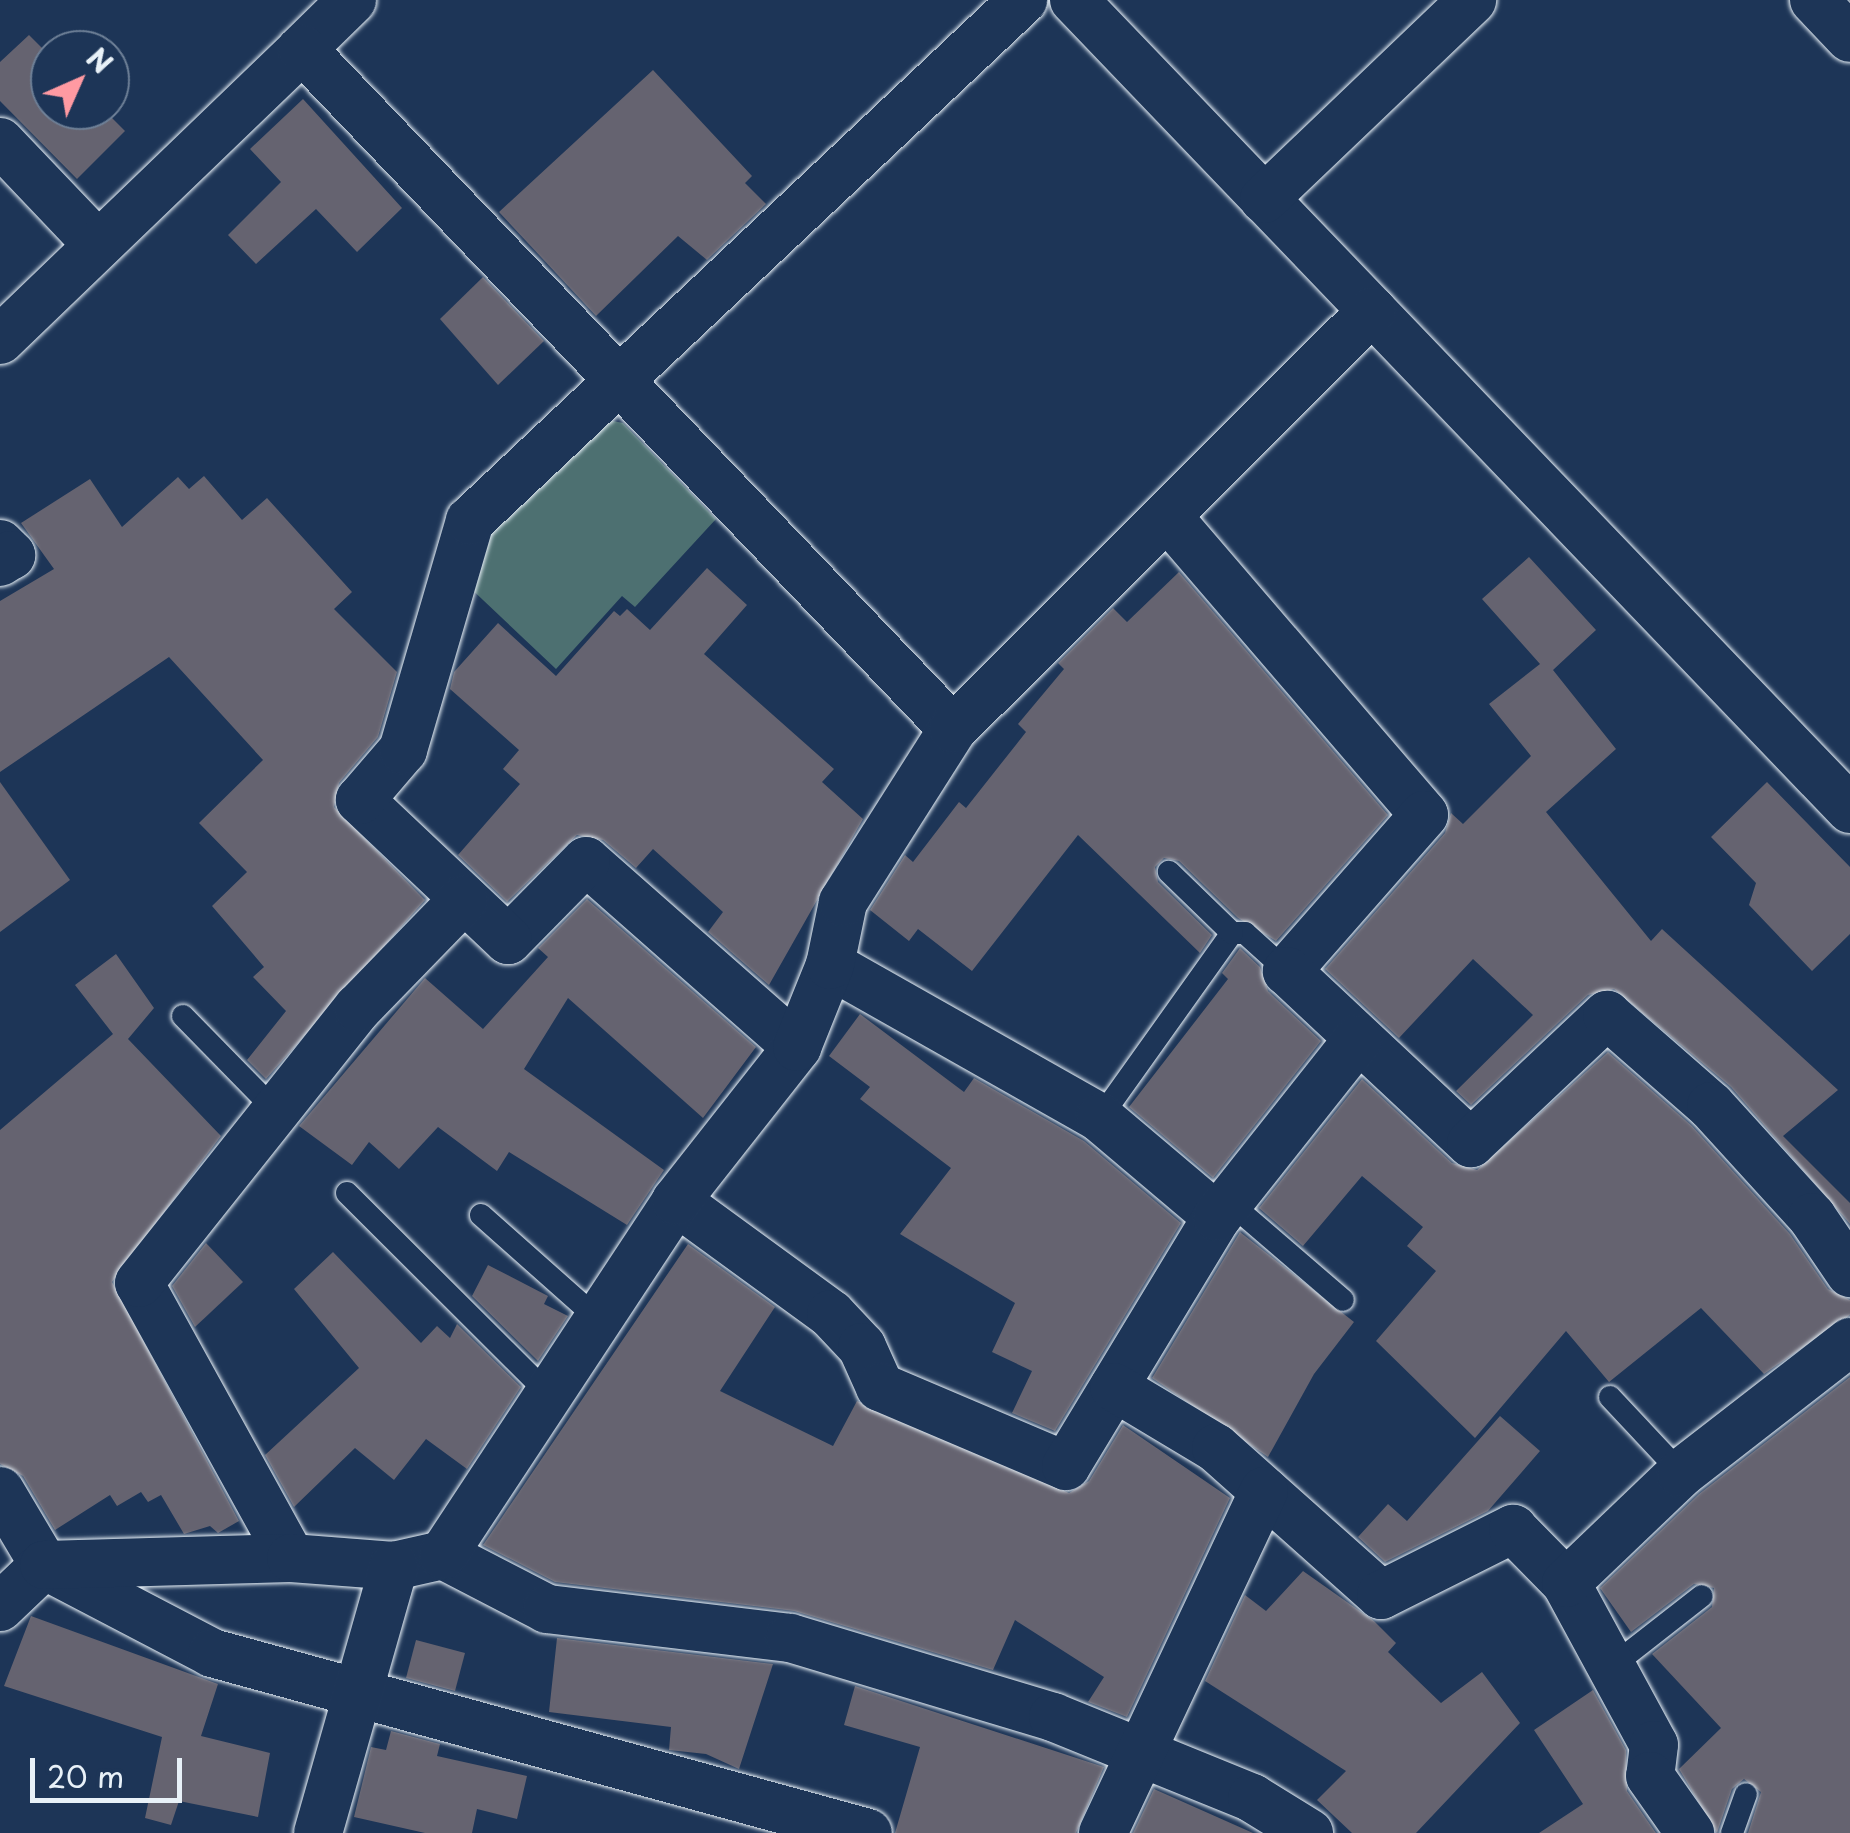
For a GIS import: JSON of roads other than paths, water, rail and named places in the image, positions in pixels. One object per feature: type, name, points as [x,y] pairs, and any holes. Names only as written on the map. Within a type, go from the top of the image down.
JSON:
[{"type":"street","points":[[0,340],[352,0]]},
{"type":"street","points":[[797,1047],[586,862],[508,940],[360,800],[403,750],[470,522],[1023,0]]},
{"type":"street","points":[[1074,0],[1847,799]]},
{"type":"street","points":[[1264,199],[1472,0]]},
{"type":"street","points":[[1814,0],[1850,38]]},
{"type":"street","points":[[302,49],[952,729]]},
{"type":"street","points":[[0,142],[98,245]]},
{"type":"street","points":[[443,1554],[676,1201],[797,1047],[830,966],[844,902],[952,729],[1372,312]]},
{"type":"street","points":[[1167,516],[1424,814],[1287,971],[1471,1143],[1607,1015],[1710,1106],[1812,1217],[1850,1274]]},
{"type":"street","points":[[0,544],[11,556],[0,562]]},
{"type":"street","points":[[291,1558],[139,1282],[358,1008],[464,900]]},
{"type":"street","points":[[830,966],[1100,1118],[1223,1209]]},
{"type":"street","points":[[676,1201],[831,1314],[862,1347],[880,1387],[1066,1466],[1223,1209],[1358,1038]]},
{"type":"street","points":[[1566,1583],[1682,1472],[1850,1342]]},
{"type":"street","points":[[1114,1387],[1216,1448],[1381,1595],[1513,1529],[1566,1583],[1654,1745],[1650,1776],[1690,1833]]},
{"type":"street","points":[[0,1490],[44,1565],[212,1653],[868,1833]]},
{"type":"street","points":[[1103,1833],[1138,1750],[1264,1491]]},
{"type":"street","points":[[0,1607],[44,1565],[291,1558],[394,1566],[443,1554],[547,1610],[790,1638],[1138,1750],[1252,1798],[1309,1833]]},
{"type":"street","points":[[318,1833],[394,1566]]},
{"type":"lane","points":[[1168,872],[1232,933],[1245,932],[1287,971]]},
{"type":"lane","points":[[1100,1118],[1232,933]]},
{"type":"lane","points":[[184,1016],[277,1112]]},
{"type":"lane","points":[[346,1193],[548,1394]]},
{"type":"lane","points":[[1223,1209],[1343,1300]]},
{"type":"lane","points":[[480,1215],[598,1319]]},
{"type":"lane","points":[[1610,1397],[1682,1472]]},
{"type":"lane","points":[[1611,1667],[1702,1596]]},
{"type":"lane","points":[[1732,1833],[1746,1794]]}]
